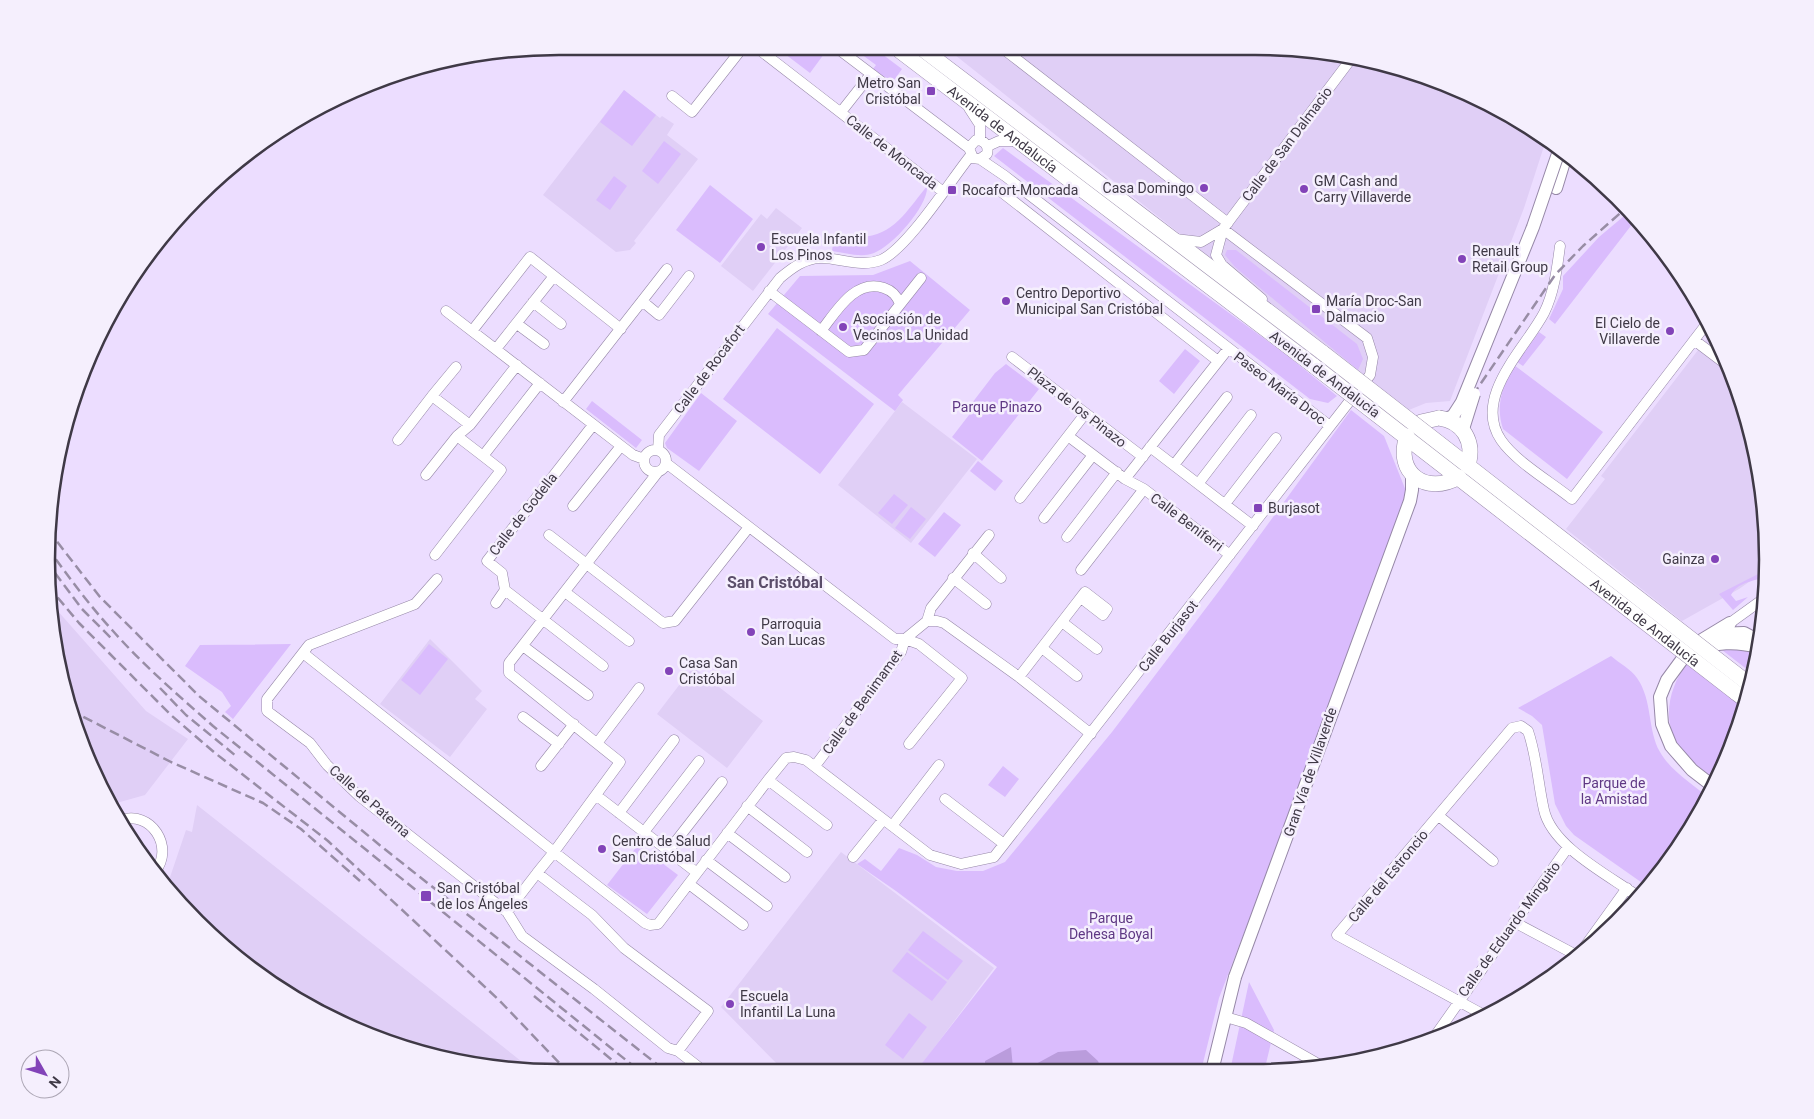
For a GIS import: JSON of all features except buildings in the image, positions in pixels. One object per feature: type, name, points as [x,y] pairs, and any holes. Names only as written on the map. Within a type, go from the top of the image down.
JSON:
[{"type":"main road","name":"Avenida de Andalucía","points":[[905,55],[1314,366],[1468,465],[1742,688]]},
{"type":"main road","name":"Avenida de Andalucía","points":[[929,55],[1323,353],[1411,430],[1459,477],[1742,688]]},
{"type":"main road","points":[[1429,419],[1446,419],[1456,423],[1463,429],[1471,449],[1468,465],[1459,477],[1449,483],[1437,485],[1426,484],[1412,474],[1403,456],[1411,430],[1429,419]]},
{"type":"street","points":[[672,96],[692,112],[737,55]]},
{"type":"street","name":"Calle de Moncada","points":[[766,55],[942,192]]},
{"type":"street","points":[[847,55],[979,150]]},
{"type":"street","name":"Paseo María Droc","points":[[979,150],[1004,176],[1330,426],[1370,375],[1374,357],[1367,338],[1011,55]]},
{"type":"street","name":"Calle de San Dalmacio","points":[[1283,322],[1262,298],[1219,260],[1216,255],[1226,226],[1348,64]]},
{"type":"street","name":"Calle de Moncada","points":[[841,112],[871,74]]},
{"type":"street","points":[[957,95],[975,115],[980,125],[979,150]]},
{"type":"street","points":[[979,150],[999,141],[1019,141]]},
{"type":"street","name":"Calle de Rocafort","points":[[658,450],[658,435],[780,278],[804,262],[820,258],[857,263],[882,259],[908,237],[942,192],[979,150]]},
{"type":"street","points":[[1446,419],[1453,416],[1462,402],[1533,227],[1557,156]]},
{"type":"street","points":[[1463,429],[1469,405],[1540,232],[1564,161]]},
{"type":"street","name":"Paseo María Droc","points":[[999,190],[1218,361]]},
{"type":"street","name":"Calle de San Dalmacio","points":[[1174,239],[1201,242],[1226,226]]},
{"type":"street","points":[[1560,246],[1552,290],[1544,312],[1502,379],[1495,397],[1493,419],[1500,439],[1510,450],[1572,499],[1703,329]]},
{"type":"street","points":[[472,331],[530,257],[621,329]]},
{"type":"street","points":[[563,402],[667,269]]},
{"type":"street","points":[[496,350],[554,276]]},
{"type":"street","points":[[642,302],[660,315],[689,276]]},
{"type":"street","points":[[769,291],[849,352],[864,350],[921,278]]},
{"type":"street","points":[[821,331],[844,301],[856,291],[869,287],[880,287],[897,297],[900,304]]},
{"type":"street","points":[[533,302],[561,324]]},
{"type":"street","points":[[446,311],[633,455],[644,459],[648,469],[658,472]]},
{"type":"street","points":[[517,324],[544,344]]},
{"type":"street","points":[[1694,340],[1717,356]]},
{"type":"street","points":[[1067,536],[1121,476],[1142,457],[1228,349]]},
{"type":"street","name":"Plaza de los Pinazo","points":[[1012,357],[1142,457]]},
{"type":"street","points":[[426,475],[457,436],[470,425],[516,365]]},
{"type":"street","points":[[398,440],[456,367]]},
{"type":"street","points":[[483,456],[540,384]]},
{"type":"street","points":[[432,396],[470,425]]},
{"type":"street","points":[[1174,465],[1227,397]]},
{"type":"street","points":[[1020,498],[1085,414]]},
{"type":"street","points":[[1198,484],[1251,415]]},
{"type":"street","name":"Calle de Godella","points":[[544,620],[505,590],[502,573],[487,561],[593,425]]},
{"type":"street","name":"Calle Burjasot","points":[[815,766],[930,855],[961,864],[994,857],[1330,426]]},
{"type":"street","points":[[435,555],[501,470],[457,436]]},
{"type":"street","name":"Calle Beniferri","points":[[1068,436],[1121,476],[1144,489],[1230,555]]},
{"type":"street","points":[[1224,504],[1276,438]]},
{"type":"street","points":[[573,506],[621,446]]},
{"type":"street","points":[[1150,447],[1253,526]]},
{"type":"street","points":[[644,459],[652,450],[658,450],[666,458],[666,463],[896,639],[906,639],[927,622],[937,621],[944,623],[1091,734]]},
{"type":"street","points":[[1044,518],[1093,454]]},
{"type":"street","points":[[666,463],[509,664],[509,673],[598,742],[620,762],[597,796],[507,912],[522,936],[594,989],[668,1048],[678,1051],[695,1064]]},
{"type":"street","name":"Gran Vía de Villaverde","points":[[1214,1064],[1254,920],[1410,501],[1412,474]]},
{"type":"street","name":"Gran Vía de Villaverde","points":[[1219,1064],[1238,978],[1415,503],[1426,484]]},
{"type":"street","name":"Calle Beniferri","points":[[1080,570],[1144,489]]},
{"type":"street","points":[[549,535],[664,623],[675,621],[749,527]]},
{"type":"street","points":[[927,622],[931,608],[989,535]]},
{"type":"street","points":[[973,553],[1001,578]]},
{"type":"street","points":[[953,578],[986,604]]},
{"type":"street","name":"Calle de Paterna","points":[[437,579],[415,604],[309,645],[266,698],[267,711],[310,743],[327,765],[359,796],[507,912]]},
{"type":"street","points":[[496,603],[505,590]]},
{"type":"street","points":[[565,592],[629,641]]},
{"type":"street","points":[[1019,678],[1081,598]]},
{"type":"street","points":[[1735,634],[1748,611],[1757,604]]},
{"type":"street","points":[[1677,664],[1696,650],[1735,634],[1748,611]]},
{"type":"street","points":[[544,620],[604,666]]},
{"type":"street","points":[[1062,622],[1097,649]]},
{"type":"street","points":[[1707,782],[1692,770],[1671,746],[1662,724],[1660,697],[1667,680],[1677,664],[1692,646],[1712,634],[1735,634],[1752,639]]},
{"type":"street","points":[[1735,634],[1752,643]]},
{"type":"street","name":"Calle de Benimamet","points":[[554,852],[650,925],[658,924],[690,884],[696,872],[786,758],[802,758],[815,766],[901,652],[906,639],[919,644],[962,678],[909,744]]},
{"type":"street","points":[[523,646],[588,695]]},
{"type":"street","points":[[1042,648],[1077,676]]},
{"type":"street","points":[[303,653],[554,852]]},
{"type":"street","points":[[598,742],[639,688]]},
{"type":"street","points":[[523,717],[559,744]]},
{"type":"street","points":[[541,766],[574,724]]},
{"type":"street","name":"Calle del Estroncio","points":[[1457,1001],[1337,935],[1439,816],[1510,729],[1519,726],[1528,731],[1544,812],[1557,835],[1568,847]]},
{"type":"street","points":[[619,813],[674,740]]},
{"type":"street","points":[[644,832],[698,761]]},
{"type":"street","points":[[853,857],[888,823],[939,765]]},
{"type":"street","points":[[768,780],[827,825]]},
{"type":"street","points":[[669,850],[722,782]]},
{"type":"street","points":[[597,796],[696,872]]},
{"type":"street","points":[[945,799],[1004,844]]},
{"type":"street","points":[[747,806],[807,852]]},
{"type":"street","points":[[1439,816],[1493,861]]},
{"type":"street","points":[[127,819],[137,818],[147,822],[155,829],[163,848],[162,858],[158,866]]},
{"type":"street","points":[[727,833],[785,877]]},
{"type":"street","points":[[1568,847],[1633,893]]},
{"type":"street","name":"Calle de Eduardo Minguito","points":[[1439,1029],[1457,1001],[1568,847]]},
{"type":"street","points":[[706,860],[767,906]]},
{"type":"street","points":[[537,873],[592,915],[624,948],[708,1011],[678,1051]]},
{"type":"street","points":[[690,884],[743,925]]},
{"type":"street","points":[[1598,929],[1627,888]]},
{"type":"street","points":[[1514,922],[1571,952]]},
{"type":"street","points":[[1457,1001],[1478,1012]]},
{"type":"street","points":[[1229,1018],[1246,1023],[1313,1061]]},
{"type":"shaded area","points":[[955,55],[1254,55],[1320,59],[1385,72],[1448,93],[1507,123],[1544,146],[1524,208],[1450,401],[1426,403],[1404,412]]},
{"type":"shaded area","points":[[624,90],[660,118],[662,116],[674,124],[667,135],[698,159],[634,241],[636,243],[630,250],[616,252],[543,195]]},
{"type":"shaded area","name":"Escuela Infantil Los Pinos","points":[[776,208],[802,228],[753,291],[721,266],[761,214],[767,219]]},
{"type":"shaded area","points":[[1708,338],[1721,366],[1732,397],[1749,461],[1758,527],[1759,575],[1739,589],[1682,621],[1566,529],[1605,479],[1601,476]]},
{"type":"shaded area","points":[[902,402],[977,459],[911,543],[838,485]]},
{"type":"shaded area","points":[[58,611],[146,711],[188,739],[145,795],[118,803],[107,783],[93,753],[72,690]]},
{"type":"shaded area","points":[[430,639],[482,691],[475,699],[487,709],[450,757],[380,704]]},
{"type":"shaded area","points":[[693,667],[763,721],[727,768],[657,714]]},
{"type":"shaded area","points":[[197,805],[523,1063],[461,1054],[397,1037],[366,1026],[336,1012],[279,979],[227,939],[169,879],[186,830],[192,832]]},
{"type":"shaded area","points":[[841,852],[994,968],[922,1064],[777,1064],[721,1007]]},
{"type":"shaded area","points":[[1011,1047],[1013,1064],[985,1064],[985,1061]]},
{"type":"shaded area","points":[[1086,1050],[1099,1064],[1036,1064],[1058,1052]]},
{"type":"green space","points":[[786,55],[823,55],[810,73]]},
{"type":"green space","points":[[862,55],[883,55],[902,69],[892,83],[873,69],[876,65]]},
{"type":"green space","points":[[624,90],[656,115],[632,146],[600,122]]},
{"type":"green space","points":[[664,141],[681,154],[658,184],[642,171]]},
{"type":"green space","points":[[1003,148],[1288,356],[1337,396],[1328,403],[1310,399],[994,156]]},
{"type":"green space","points":[[614,176],[627,186],[610,210],[596,200]]},
{"type":"green space","points":[[710,185],[753,219],[720,263],[676,230]]},
{"type":"green space","points":[[927,186],[926,194],[916,214],[900,234],[882,249],[864,255],[832,251],[834,236],[867,236],[890,228],[907,211]]},
{"type":"green space","points":[[1624,216],[1632,225],[1555,324],[1549,319],[1563,289],[1563,276],[1599,237]]},
{"type":"green space","points":[[1227,250],[1236,250],[1357,344],[1363,359],[1358,370],[1235,267],[1225,255]]},
{"type":"green space","points":[[910,261],[970,310],[898,395],[903,400],[895,411],[768,314],[800,276],[873,275]]},
{"type":"green space","points":[[777,328],[874,404],[820,474],[723,399]]},
{"type":"green space","points":[[1539,332],[1546,337],[1523,366],[1517,362]]},
{"type":"green space","points":[[1185,349],[1200,361],[1174,394],[1159,381]]},
{"type":"green space","name":"Parque Pinazo","points":[[1006,364],[1039,389],[982,461],[952,437],[969,415],[972,403],[995,373]]},
{"type":"green space","points":[[1514,365],[1603,432],[1567,479],[1503,429],[1500,412],[1501,396]]},
{"type":"green space","points":[[701,393],[737,421],[699,471],[667,448],[665,443]]},
{"type":"green space","points":[[592,401],[642,440],[636,448],[586,409]]},
{"type":"green space","name":"Parque Dehesa Boyal","points":[[1351,410],[1384,436],[1410,501],[1219,998],[1203,1064],[921,1064],[997,967],[857,864],[865,859],[881,871],[899,848],[917,855],[936,867],[957,871],[983,871],[1005,862],[1112,732],[1222,587]]},
{"type":"green space","points":[[978,461],[1003,481],[995,491],[970,471]]},
{"type":"green space","points":[[894,494],[908,505],[892,524],[878,513]]},
{"type":"green space","points":[[911,507],[926,519],[910,539],[895,528]]},
{"type":"green space","points":[[944,512],[961,525],[935,557],[918,544]]},
{"type":"green space","points":[[1759,574],[1758,579],[1737,587],[1731,595],[1736,601],[1748,597],[1733,610],[1719,594]]},
{"type":"green space","points":[[291,644],[233,719],[225,712],[231,706],[222,692],[185,666],[200,645]]},
{"type":"green space","points":[[429,644],[448,659],[420,695],[401,680]]},
{"type":"green space","points":[[1751,649],[1747,669],[1722,650]]},
{"type":"green space","name":"Parque de la Amistad","points":[[1611,656],[1637,678],[1646,696],[1653,734],[1660,752],[1670,765],[1702,792],[1674,840],[1642,883],[1574,835],[1566,826],[1555,804],[1542,725],[1532,716],[1518,708]]},
{"type":"green space","points":[[1687,663],[1738,703],[1721,753],[1711,775],[1681,750],[1671,728],[1669,706],[1671,695],[1680,673]]},
{"type":"green space","points":[[1003,766],[1019,779],[1005,797],[988,785]]},
{"type":"green space","points":[[638,845],[678,875],[647,914],[607,885]]},
{"type":"green space","points":[[923,931],[963,961],[948,980],[908,950]]},
{"type":"green space","points":[[907,952],[947,982],[932,1001],[892,971]]},
{"type":"green space","points":[[1249,982],[1274,1030],[1266,1064],[1231,1064]]},
{"type":"green space","points":[[909,1013],[927,1027],[903,1059],[885,1045]]},
{"type":"railway","points":[[1464,408],[1555,275],[1583,246],[1620,213]]},
{"type":"railway","points":[[56,540],[100,597],[199,696],[382,847],[657,1064]]},
{"type":"railway","points":[[55,558],[87,601],[125,644],[149,669],[213,726],[631,1064]]},
{"type":"railway","points":[[55,574],[82,609],[111,638]]},
{"type":"railway","points":[[56,596],[79,623],[172,716],[215,753],[328,841],[499,1000],[560,1064]]},
{"type":"railway","points":[[160,688],[186,715],[236,756]]},
{"type":"railway","points":[[80,715],[171,762],[263,803],[301,829],[360,881]]},
{"type":"railway","points":[[534,996],[617,1064]]},
{"type":"place","name":"Metro San Cristóbal","points":[[931,91]]},
{"type":"place","name":"Casa Domingo","points":[[1204,188]]},
{"type":"place","name":"GM Cash and Carry Villaverde","points":[[1304,189]]},
{"type":"place","name":"Rocafort-Moncada","points":[[952,190]]},
{"type":"place","name":"Escuela Infantil Los Pinos","points":[[761,247]]},
{"type":"place","name":"Renault Retail Group","points":[[1462,259]]},
{"type":"place","name":"Centro Deportivo Municipal San Cristóbal","points":[[1006,301]]},
{"type":"place","name":"María Droc-San Dalmacio","points":[[1316,309]]},
{"type":"place","name":"Asociación de Vecinos La Unidad","points":[[843,327]]},
{"type":"place","name":"El Cielo de Villaverde","points":[[1670,331]]},
{"type":"place","name":"Burjasot","points":[[1258,508]]},
{"type":"place","name":"Gainza","points":[[1715,559]]},
{"type":"place","name":"Parroquia San Lucas","points":[[751,632]]},
{"type":"place","name":"Casa San Cristóbal","points":[[669,671]]},
{"type":"place","name":"Centro de Salud San Cristóbal","points":[[602,849]]},
{"type":"place","name":"San Cristóbal de los Ángeles","points":[[426,896]]},
{"type":"place","name":"Escuela Infantil La Luna","points":[[730,1004]]},
{"type":"district","name":"San Cristóbal","points":[[775,582]]}]
